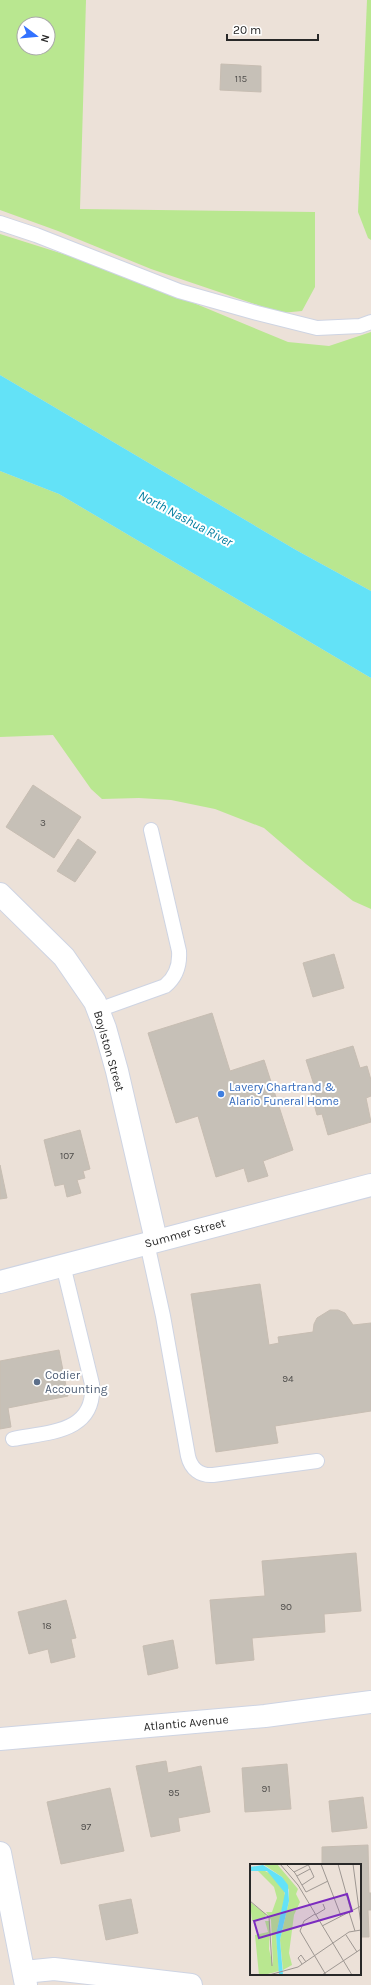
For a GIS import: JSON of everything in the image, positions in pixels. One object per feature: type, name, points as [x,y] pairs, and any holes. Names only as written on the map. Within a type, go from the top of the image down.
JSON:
[{"type":"street","name":"Boylston Street","points":[[0,894],[64,957],[84,984],[98,1010],[105,1028],[117,1071],[151,1242]]},
{"type":"street","name":"Summer Street","points":[[0,1282],[371,1185]]},
{"type":"street","name":"Atlantic Avenue","points":[[0,1739],[265,1716],[371,1702]]},
{"type":"street","points":[[0,1853],[7,1918],[25,1978],[54,1969],[191,1985]]},
{"type":"lane","points":[[0,223],[51,240],[179,290],[257,313],[317,328],[360,326],[371,322]]},
{"type":"lane","points":[[98,1010],[165,986],[172,980],[180,961],[151,830]]},
{"type":"lane","points":[[151,1242],[191,1466],[198,1472],[208,1476],[317,1461]]},
{"type":"lane","points":[[13,1439],[71,1426],[83,1418],[92,1399],[92,1384],[63,1265]]},
{"type":"green space","points":[[0,0],[86,0],[80,209],[315,212],[315,287],[302,311],[281,313],[151,269],[58,231],[0,210]]},
{"type":"green space","points":[[367,0],[371,0],[371,240],[368,238],[358,212]]},
{"type":"green space","points":[[0,234],[114,270],[288,342],[329,346],[371,332],[371,591],[296,550],[0,375]]},
{"type":"green space","points":[[0,471],[59,494],[371,678],[371,909],[353,901],[264,828],[215,809],[171,800],[139,798],[102,799],[91,789],[53,735],[0,737]]},
{"type":"water","name":"North Nashua River","points":[[0,375],[296,550],[371,591],[371,678],[59,494],[0,471]]},
{"type":"building","points":[[221,64],[261,66],[261,92],[220,90]]},
{"type":"building","points":[[33,785],[81,817],[54,858],[6,827]]},
{"type":"building","points":[[78,839],[96,852],[75,882],[57,871]]},
{"type":"building","points":[[334,954],[344,988],[313,997],[303,963]]},
{"type":"building","name":"Lavery Chartrand & Alario Funeral Home","points":[[212,1013],[230,1071],[264,1060],[293,1150],[263,1161],[268,1176],[248,1182],[244,1168],[216,1177],[198,1116],[176,1123],[148,1033]]},
{"type":"building","points":[[353,1046],[360,1068],[367,1066],[371,1080],[371,1096],[366,1098],[371,1122],[328,1135],[322,1114],[317,1115],[309,1086],[314,1085],[306,1060]]},
{"type":"building","points":[[80,1130],[90,1169],[83,1171],[85,1178],[77,1180],[81,1193],[67,1197],[64,1184],[55,1186],[44,1140]]},
{"type":"building","points":[[0,1165],[7,1198],[0,1199]]},
{"type":"building","points":[[260,1284],[269,1345],[279,1343],[278,1337],[313,1332],[314,1324],[317,1318],[330,1310],[338,1310],[345,1313],[353,1325],[371,1323],[371,1411],[275,1426],[278,1443],[216,1452],[191,1294]]},
{"type":"building","points":[[59,1350],[68,1396],[8,1408],[11,1427],[0,1429],[0,1361]]},
{"type":"building","points":[[356,1553],[361,1611],[324,1614],[325,1632],[252,1638],[254,1660],[216,1664],[210,1600],[265,1596],[262,1561]]},
{"type":"building","points":[[66,1600],[76,1638],[71,1639],[75,1657],[51,1663],[48,1649],[29,1654],[18,1612]]},
{"type":"building","points":[[173,1640],[178,1668],[148,1675],[143,1646]]},
{"type":"building","points":[[166,1761],[168,1773],[201,1766],[210,1812],[178,1818],[180,1831],[151,1837],[136,1766]]},
{"type":"building","points":[[287,1764],[291,1809],[245,1812],[242,1768]]},
{"type":"building","points":[[110,1788],[124,1851],[61,1864],[47,1802]]},
{"type":"building","points":[[363,1797],[367,1828],[332,1832],[329,1801]]},
{"type":"building","points":[[368,1845],[369,1893],[371,1893],[371,1910],[368,1910],[369,1937],[361,1937],[361,1864],[322,1864],[322,1847]]},
{"type":"building","points":[[131,1899],[138,1933],[106,1940],[99,1905]]},
{"type":"place","name":"Lavery Chartrand & Alario Funeral Home","points":[[221,1094]]},
{"type":"place","name":"Codier Accounting","points":[[37,1382]]}]
